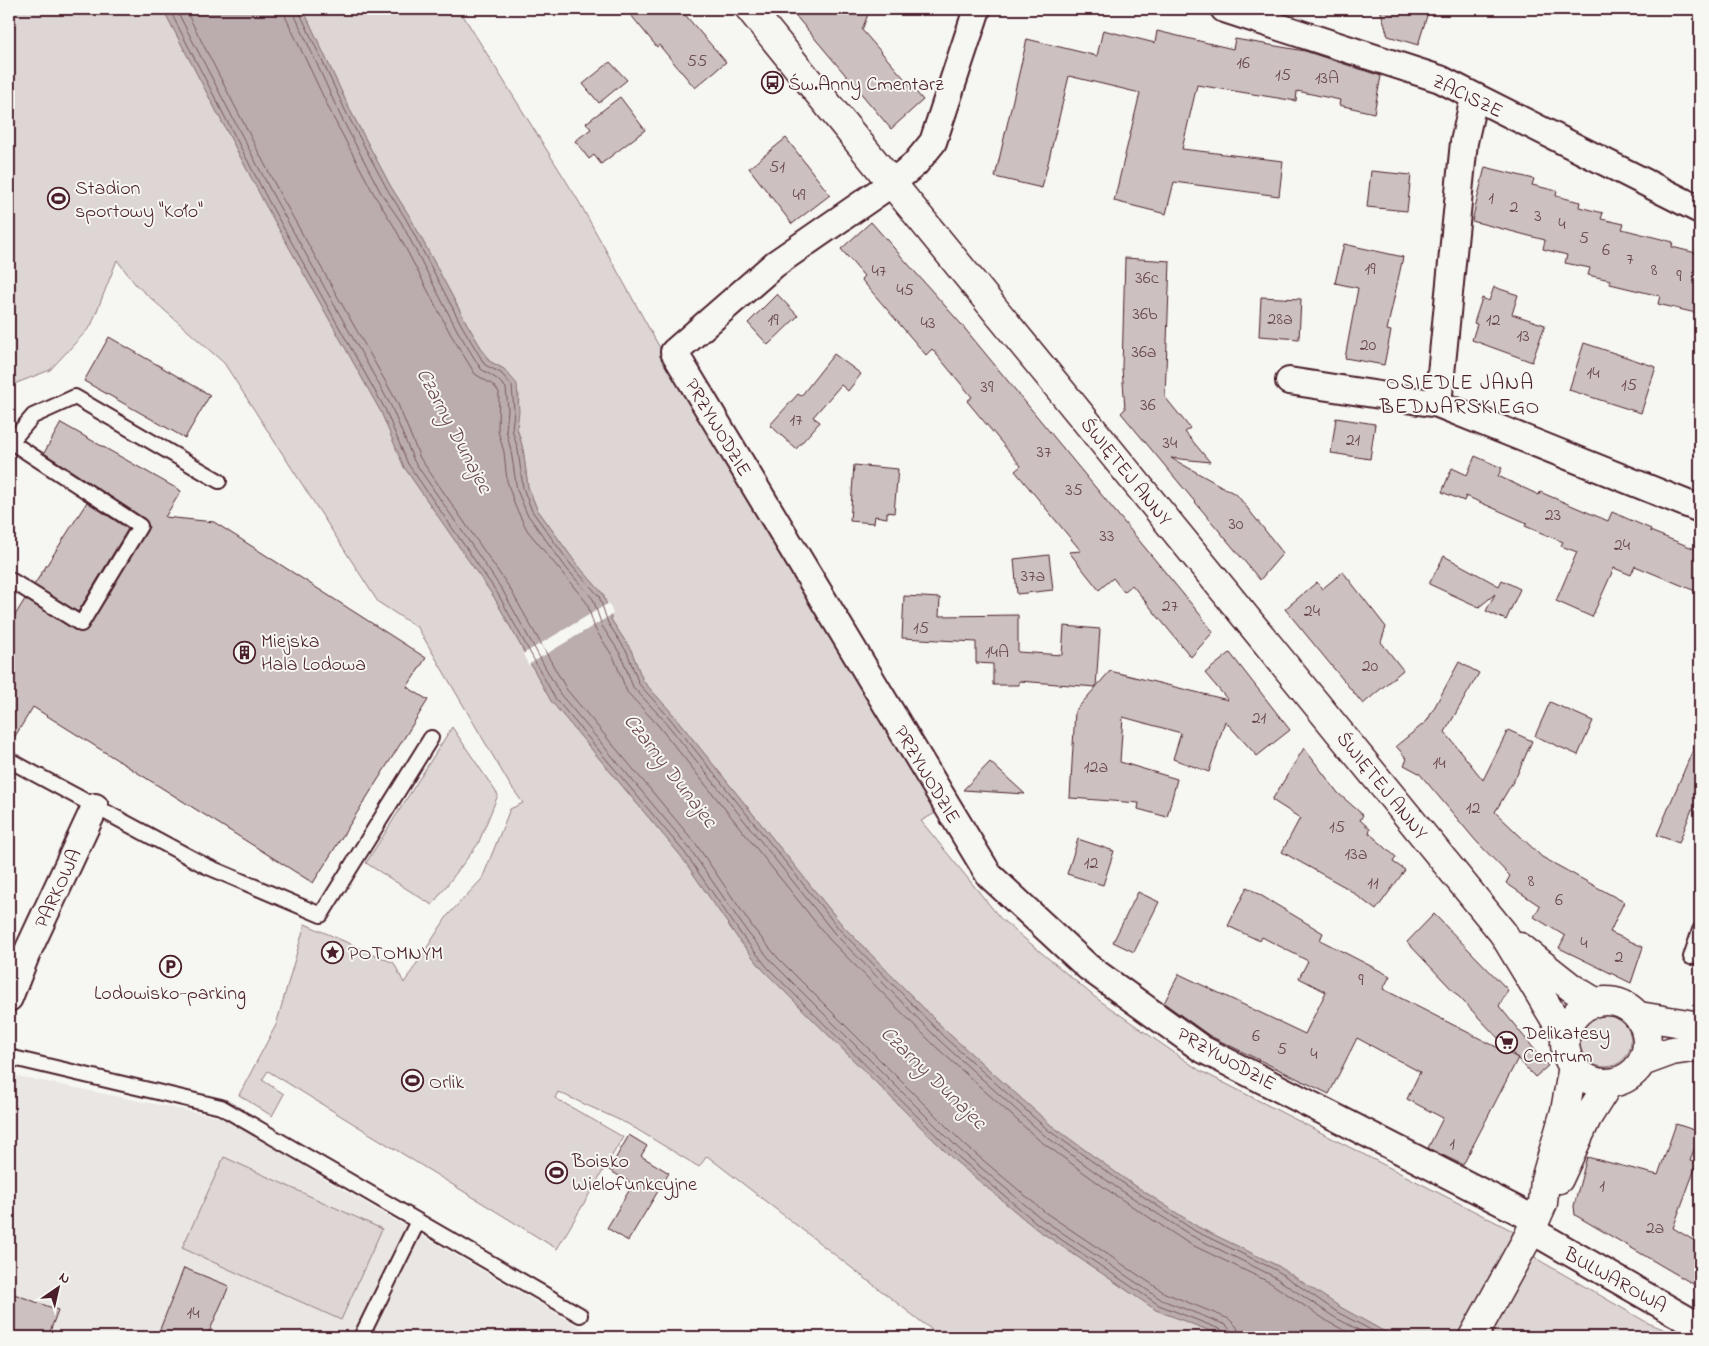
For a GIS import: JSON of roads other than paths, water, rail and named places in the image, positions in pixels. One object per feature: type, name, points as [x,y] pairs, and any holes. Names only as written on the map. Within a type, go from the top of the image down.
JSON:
[{"type":"street","name":"ŚWIĘTEJ ANNY","points":[[750,9],[1503,933],[1565,1036]]},
{"type":"street","points":[[892,183],[915,164],[933,142],[977,9]]},
{"type":"street","name":"ZACISZE","points":[[1224,9],[1440,79],[1474,98],[1700,210]]},
{"type":"street","points":[[1438,404],[1464,142],[1474,98]]},
{"type":"street","name":"PRZYWODZIE","points":[[892,183],[776,264],[674,352],[989,875],[1088,967],[1202,1049],[1534,1222]]},
{"type":"street","points":[[1289,381],[1438,404],[1700,509]]},
{"type":"street","name":"PARKOWA","points":[[9,998],[26,955],[95,807]]},
{"type":"street","name":"ŚWIĘTEJ ANNY","points":[[1503,933],[1553,974],[1595,1002]]},
{"type":"street","points":[[1642,1062],[1648,1038],[1639,1016],[1628,1007],[1616,1001],[1595,1002],[1575,1014],[1565,1036],[1567,1055],[1572,1066],[1589,1079],[1610,1083],[1628,1077],[1642,1062],[1672,1051],[1700,1047]]},
{"type":"street","points":[[1639,1016],[1700,1026]]},
{"type":"street","points":[[1534,1222],[1565,1111],[1572,1066]]},
{"type":"street","points":[[1473,1337],[1534,1222],[1557,1184],[1587,1118],[1610,1083]]},
{"type":"street","name":"BULWAROWA","points":[[1534,1222],[1700,1327]]},
{"type":"lane","points":[[9,579],[81,624],[140,526],[10,443],[33,416],[75,397],[219,481]]},
{"type":"lane","points":[[9,760],[206,866],[321,915],[431,738]]},
{"type":"lane","points":[[1691,957],[1700,930]]},
{"type":"lane","points":[[9,1057],[221,1107],[580,1315]]},
{"type":"lane","points":[[361,1337],[418,1221]]},
{"type":"water","name":"Czarny Dunajec","points":[[163,9],[303,9],[350,110],[467,324],[489,361],[504,369],[517,384],[519,411],[517,428],[523,449],[528,487],[537,509],[575,562],[603,594],[612,621],[631,650],[643,681],[671,712],[843,926],[948,1033],[1052,1126],[1122,1177],[1198,1227],[1278,1266],[1340,1307],[1394,1337],[1226,1337],[1156,1310],[1035,1228],[953,1159],[764,971],[739,940],[681,856],[551,701],[494,597],[404,467],[381,412],[265,204]]},
{"type":"place","name":"Św.Anny Cmentarz","points":[[772,83]]},
{"type":"place","name":"Stadion sportowy \"Koło\"","points":[[59,198]]},
{"type":"place","name":"Miejska Hala Lodowa","points":[[245,652]]},
{"type":"place","name":"POTOMNYM","points":[[332,952]]},
{"type":"place","name":"Lodowisko-parking","points":[[170,966]]},
{"type":"place","name":"Delikatesy Centrum","points":[[1507,1043]]},
{"type":"place","name":"Orlik","points":[[413,1081]]},
{"type":"place","name":"Boisko Wielofunkcyjne","points":[[556,1172]]},
{"type":"district","name":"OSIEDLE JANA BEDNARSKIEGO","points":[[1460,394]]}]
